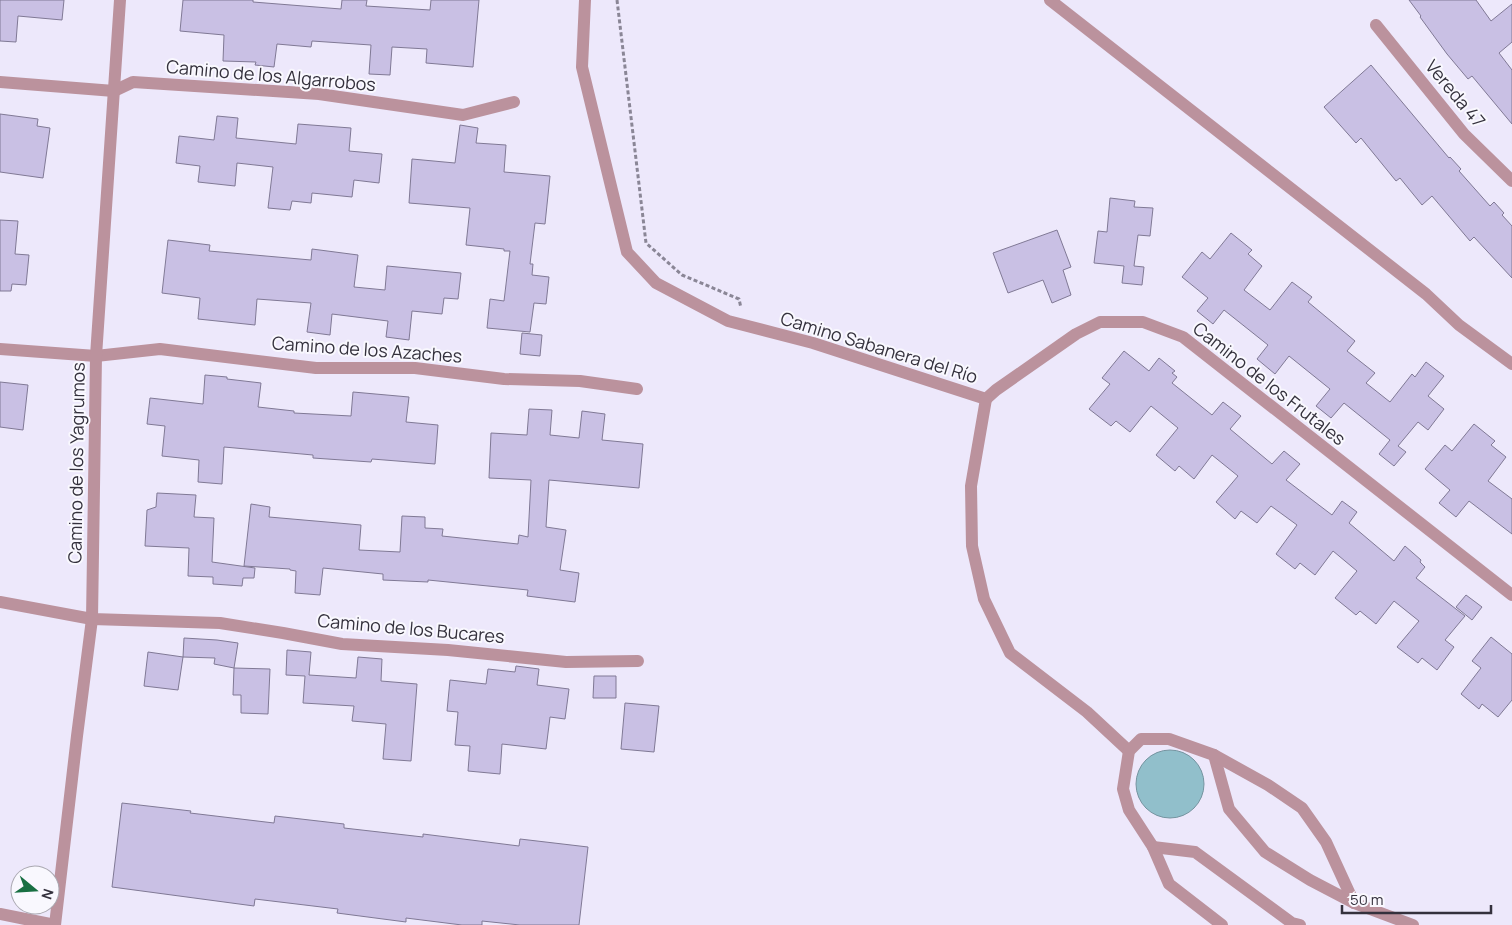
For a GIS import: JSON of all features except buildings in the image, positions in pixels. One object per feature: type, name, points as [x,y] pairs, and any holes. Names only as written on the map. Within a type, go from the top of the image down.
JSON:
[{"type":"street","name":"Camino de los Yagrumos","points":[[55,925],[92,619],[96,356],[120,0]]},
{"type":"street","name":"Camino Sabanera del Río","points":[[586,0],[582,67],[627,252],[656,283],[728,321],[813,343],[986,400],[971,486],[972,546],[984,599],[1010,653],[1087,712],[1129,751]]},
{"type":"street","points":[[1050,0],[1426,294],[1459,324],[1512,364]]},
{"type":"street","name":"Vereda 47","points":[[1376,25],[1464,134],[1512,181]]},
{"type":"street","points":[[0,82],[114,91]]},
{"type":"street","name":"Camino de los Algarrobos","points":[[114,91],[134,82],[319,94],[462,115],[514,102]]},
{"type":"street","name":"Camino de los Frutales","points":[[986,400],[996,390],[1076,334],[1100,322],[1144,322],[1183,337],[1512,595]]},
{"type":"street","name":"Camino de los Azaches","points":[[0,349],[96,356],[160,349],[316,368],[415,368],[504,379],[580,381],[637,389]]},
{"type":"street","name":"Camino de los Bucares","points":[[0,602],[92,619],[220,623],[342,644],[448,650],[566,662],[638,660]]},
{"type":"street","points":[[1222,925],[1169,884],[1152,847],[1129,810],[1123,790],[1129,751],[1141,739],[1169,739],[1214,754],[1268,785],[1302,808],[1326,842],[1354,904]]},
{"type":"street","points":[[1214,754],[1229,809],[1265,852],[1354,904],[1414,925]]},
{"type":"street","points":[[1152,847],[1195,852],[1292,923],[1300,925]]},
{"type":"street","points":[[0,914],[55,925]]},
{"type":"path","points":[[617,0],[646,243],[682,275],[739,299],[745,325]]},
{"type":"water","points":[[1170,750],[1183,753],[1194,760],[1201,771],[1204,784],[1201,797],[1194,808],[1183,815],[1170,818],[1157,815],[1146,808],[1139,797],[1136,784],[1139,771],[1146,760],[1157,753]]}]
